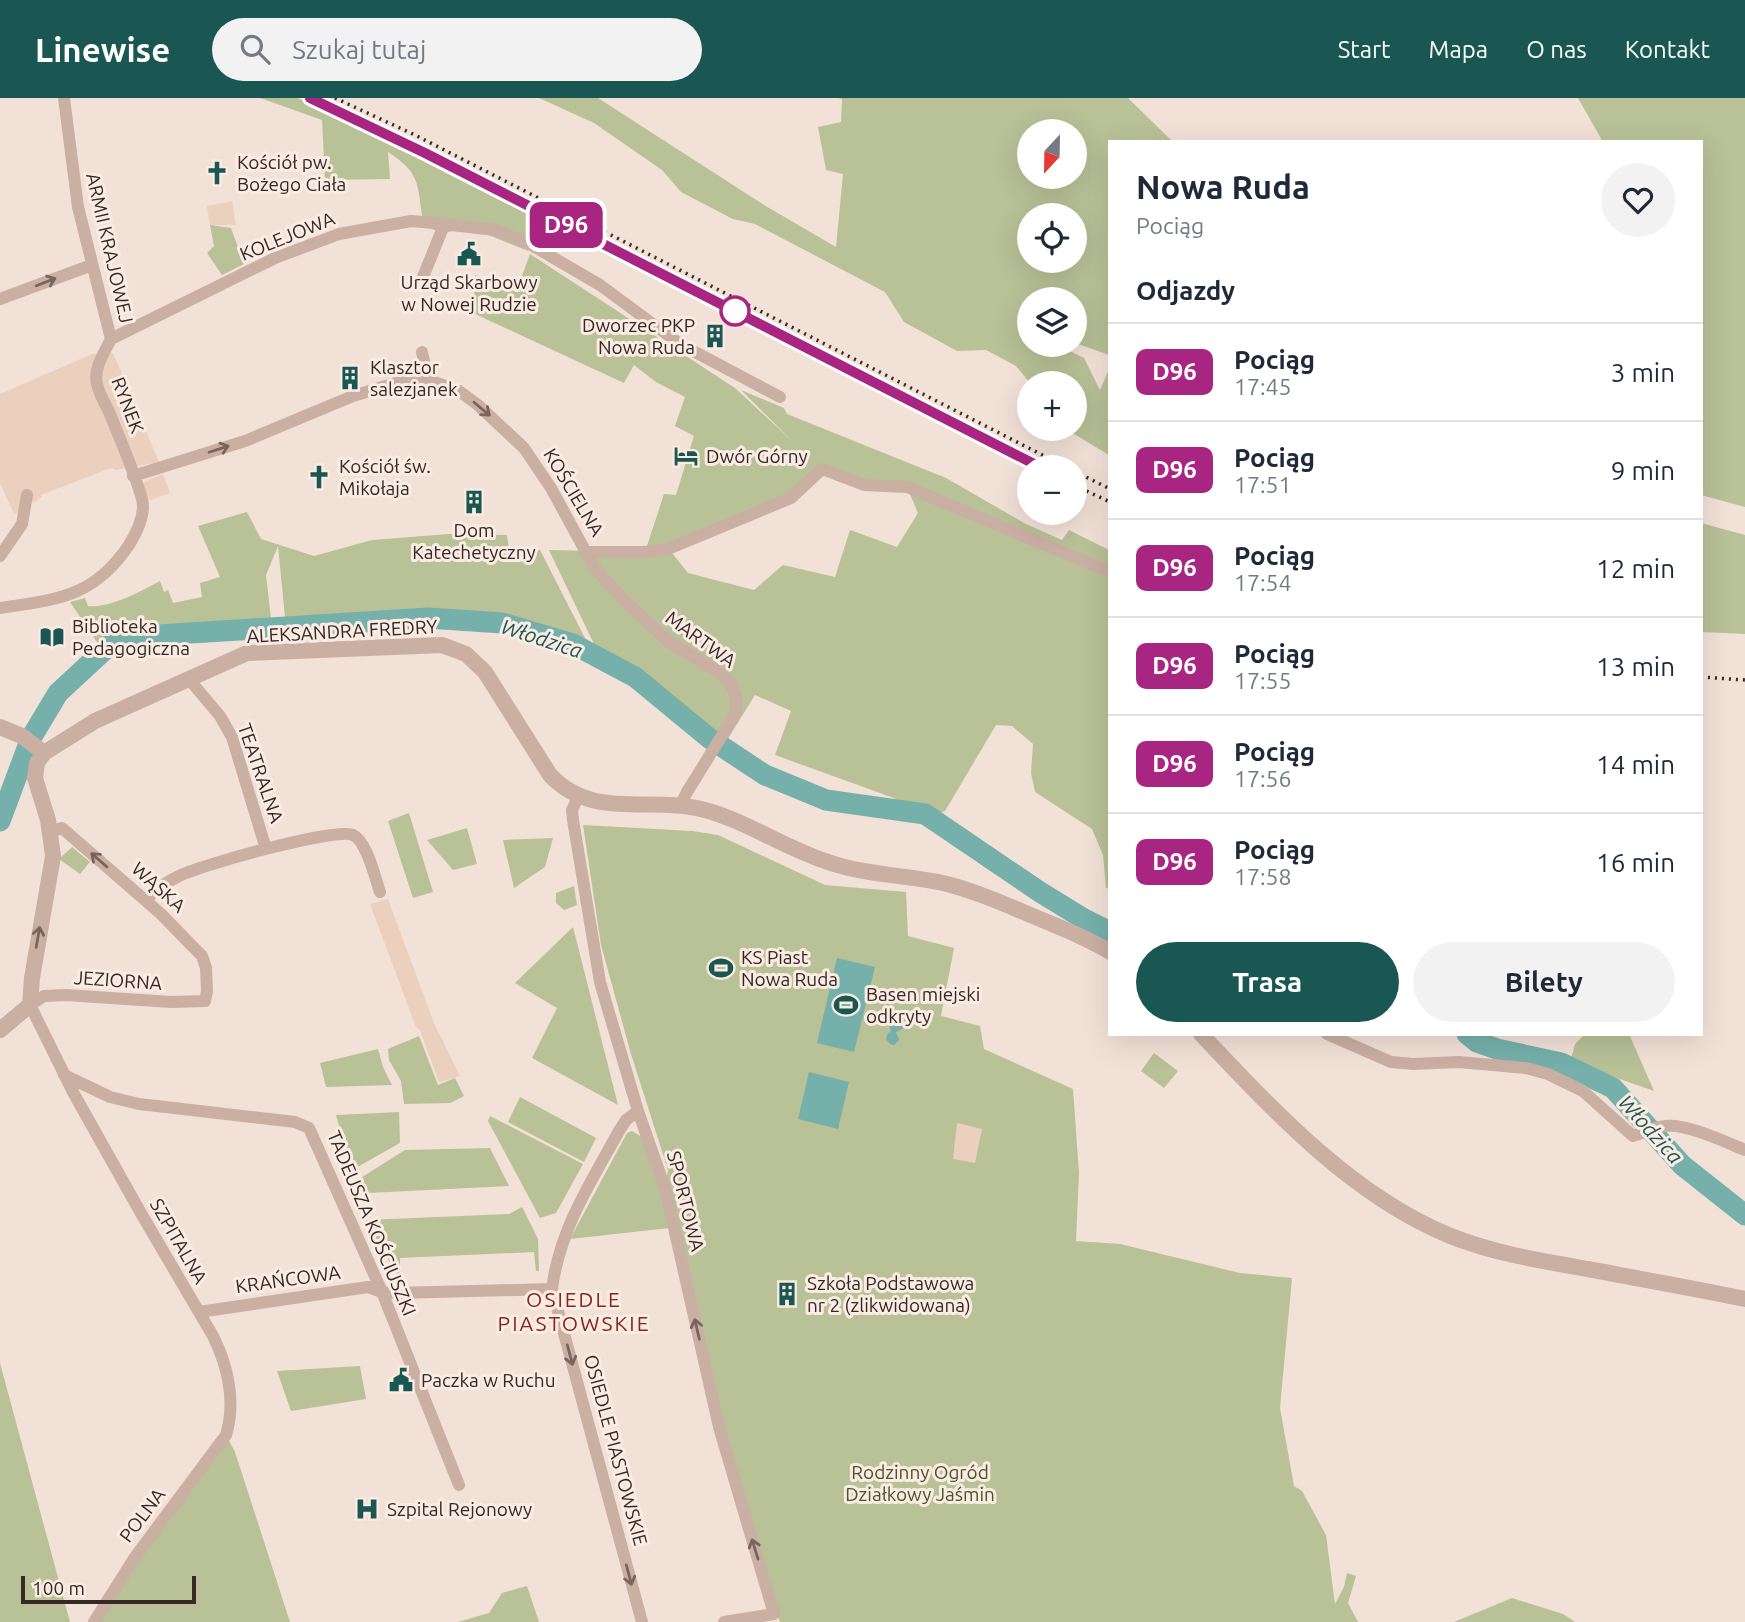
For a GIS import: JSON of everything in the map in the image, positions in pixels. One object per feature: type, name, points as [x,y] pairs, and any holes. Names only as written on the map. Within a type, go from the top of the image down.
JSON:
[{"type":"street","name":"ARMII KRAJOWEJ","points":[[64,98],[78,207],[111,339],[99,363]]},
{"type":"street","name":"KOLEJOWA","points":[[111,339],[275,258],[339,234],[411,221],[496,230],[528,243],[600,285],[680,345],[780,397]]},
{"type":"street","points":[[424,277],[444,225]]},
{"type":"street","points":[[0,299],[92,265]]},
{"type":"street","points":[[134,476],[245,441],[353,396],[422,378],[425,366],[422,352]]},
{"type":"street","name":"RYNEK","points":[[0,608],[63,596],[93,584],[107,572],[132,540],[141,517],[143,502],[129,459],[96,383],[99,363]]},
{"type":"street","name":"KOŚCIELNA","points":[[422,378],[459,391],[524,448],[551,488],[585,552],[645,552],[668,549],[791,498],[822,469],[863,485],[907,487],[1108,571]]},
{"type":"street","points":[[0,556],[22,524],[27,495]]},
{"type":"street","name":"MARTWA","points":[[585,552],[594,567],[650,626],[669,642],[730,682],[736,697],[736,713],[730,726],[680,806]]},
{"type":"street","name":"ALEKSANDRA FREDRY","points":[[41,751],[95,721],[247,653],[442,645],[466,654],[485,672],[550,775],[562,788],[578,797],[594,802],[680,806],[706,810],[828,863],[883,875],[943,883],[994,900],[1085,937],[1108,951]]},
{"type":"street","name":"TEATRALNA","points":[[188,678],[220,716],[232,737],[266,849]]},
{"type":"street","points":[[0,727],[22,736],[41,751],[35,778],[50,832],[53,856],[32,978],[30,1005],[64,1075]]},
{"type":"street","name":"SPORTOWA","points":[[578,797],[572,810],[573,820],[600,982],[638,1111],[665,1188],[719,1427],[774,1614],[724,1622]]},
{"type":"street","name":"WĄSKA","points":[[50,832],[62,828],[178,929],[202,956],[207,991],[205,1001]]},
{"type":"street","name":"TEATRALNA","points":[[146,900],[154,891],[181,875],[266,849],[339,833],[354,835],[364,845],[380,892]]},
{"type":"street","name":"JEZIORNA","points":[[30,1005],[44,996],[66,995],[171,1002],[205,1001]]},
{"type":"street","points":[[0,1030],[30,1005]]},
{"type":"street","points":[[1203,1036],[1306,1140],[1376,1195],[1425,1224],[1451,1236],[1512,1254],[1745,1299]]},
{"type":"street","points":[[1332,1036],[1391,1062],[1459,1062],[1526,1068],[1548,1074],[1583,1091],[1633,1136],[1665,1126],[1691,1130],[1745,1150]]},
{"type":"street","name":"TADEUSZA KOŚCIUSZKI","points":[[64,1075],[110,1097],[139,1104],[295,1122],[309,1128],[382,1292],[459,1485]]},
{"type":"street","name":"SZPITALNA","points":[[64,1075],[213,1336],[225,1366],[231,1398],[230,1422],[226,1435]]},
{"type":"street","name":"OSIEDLE PIASTOWSKIE","points":[[638,1111],[619,1131],[571,1219],[556,1264],[552,1289],[641,1620]]},
{"type":"street","name":"KRAŃCOWA","points":[[199,1312],[368,1287],[382,1292]]},
{"type":"street","points":[[382,1292],[552,1289]]},
{"type":"street","name":"POLNA","points":[[94,1622],[135,1557],[226,1435]]},
{"type":"green space","points":[[260,98],[297,98],[326,109],[535,215],[528,251],[469,227],[440,234],[423,222],[416,181],[407,167],[388,152],[390,179],[325,180],[322,120]]},
{"type":"green space","points":[[539,98],[598,98],[764,205],[836,247],[843,174],[826,170],[818,127],[841,122],[842,99],[838,98],[1128,98],[1171,140],[1108,140],[1108,355],[1087,347],[1087,287],[1017,287],[1017,357],[1082,357],[1100,390],[1108,371],[1108,454],[1086,441],[1087,371],[1020,371],[986,350],[957,351],[904,322],[885,292],[755,224],[733,219],[681,192],[662,170],[594,123]]},
{"type":"green space","points":[[1578,98],[1745,98],[1745,507],[1703,496],[1703,140],[1602,140]]},
{"type":"green space","points":[[210,225],[231,228],[244,264],[222,275],[207,253],[214,246]]},
{"type":"green space","points":[[530,254],[735,388],[791,440],[741,390],[784,408],[787,414],[946,478],[1017,519],[1017,525],[1028,525],[1062,540],[1069,530],[1108,550],[1108,889],[1103,855],[1092,829],[1035,792],[1031,773],[1033,744],[1012,726],[996,725],[945,811],[938,814],[775,755],[791,711],[755,695],[724,745],[709,738],[634,677],[573,644],[502,623],[428,618],[127,637],[112,643],[103,651],[70,602],[85,598],[88,606],[105,605],[160,581],[164,592],[168,590],[173,603],[202,597],[200,583],[220,577],[198,526],[247,512],[261,539],[314,556],[372,540],[449,534],[507,535],[509,549],[540,550],[587,642],[594,644],[549,550],[645,552],[664,494],[676,495],[694,436],[675,426],[685,397],[656,382],[634,365],[624,383],[473,313],[475,275],[516,292]],"holes":[[[822,469],[864,484],[907,487],[918,513],[897,547],[850,530],[835,577],[783,565],[754,590],[688,573],[669,549],[791,498]],[[278,546],[285,617],[271,619],[266,575]]]},
{"type":"green space","points":[[1703,524],[1745,535],[1745,634],[1703,632]]},
{"type":"green space","points":[[409,813],[433,892],[413,898],[388,821]]},
{"type":"green space","name":"Rodzinny Ogród Działkowy Jaśmin","points":[[583,825],[718,835],[825,885],[906,892],[908,936],[954,948],[941,1016],[980,1026],[984,1049],[1073,1089],[1079,1173],[1076,1241],[1120,1244],[1240,1273],[1292,1278],[1280,1408],[1294,1486],[1302,1491],[1326,1535],[1335,1604],[1344,1587],[1347,1573],[1356,1576],[1348,1603],[1358,1622],[780,1622],[711,1394],[665,1188],[668,1170],[631,1054],[601,945]]},
{"type":"green space","points":[[467,828],[477,864],[453,870],[427,840]]},
{"type":"green space","points":[[553,838],[545,867],[514,888],[503,840]]},
{"type":"green space","points":[[72,847],[90,862],[80,874],[59,859]]},
{"type":"green space","points":[[574,886],[577,905],[564,910],[556,903],[556,893]]},
{"type":"green space","points":[[573,927],[618,1105],[532,1058],[557,1008],[515,983]]},
{"type":"green space","points":[[419,1036],[438,1085],[455,1078],[464,1096],[450,1103],[404,1104],[401,1081],[389,1060],[388,1049]]},
{"type":"green space","points":[[1583,1036],[1630,1036],[1654,1091],[1571,1059],[1575,1044]]},
{"type":"green space","points":[[378,1049],[392,1085],[326,1087],[320,1063]]},
{"type":"green space","points":[[1154,1053],[1178,1071],[1164,1088],[1141,1071]]},
{"type":"green space","points":[[520,1097],[596,1138],[584,1162],[508,1122]]},
{"type":"green space","points":[[399,1112],[400,1143],[352,1170],[336,1115]]},
{"type":"green space","points":[[490,1116],[583,1164],[556,1213],[540,1218],[488,1121]]},
{"type":"green space","points":[[632,1131],[649,1144],[670,1228],[570,1239],[627,1133]]},
{"type":"green space","points":[[490,1148],[509,1186],[368,1193],[359,1179],[405,1150]]},
{"type":"green space","points":[[522,1207],[538,1239],[539,1271],[536,1271],[534,1252],[400,1258],[398,1277],[366,1220],[509,1214]]},
{"type":"green space","points":[[0,1363],[70,1622],[0,1622]]},
{"type":"green space","points":[[360,1366],[366,1399],[291,1411],[277,1371]]},
{"type":"green space","points":[[226,1435],[235,1452],[290,1622],[94,1622]]},
{"type":"green space","points":[[527,1586],[539,1622],[458,1622],[489,1613],[502,1593]]},
{"type":"green space","points":[[1512,1598],[1563,1614],[1575,1622],[1454,1622]]},
{"type":"shaded area","points":[[232,201],[236,225],[210,225],[207,206]]},
{"type":"shaded area","points":[[113,353],[159,462],[116,470],[111,468],[41,495],[42,497],[14,514],[0,483],[0,394],[92,354]]},
{"type":"shaded area","points":[[163,474],[170,493],[150,500],[148,495],[144,496],[144,482]]},
{"type":"shaded area","points":[[388,899],[434,1023],[460,1076],[439,1082],[420,1030],[416,1027],[370,904]]},
{"type":"shaded area","points":[[957,1123],[982,1129],[975,1163],[953,1159]]},
{"type":"water","name":"Basen miejski odkryty","points":[[837,958],[875,967],[854,1052],[817,1043]]},
{"type":"water","points":[[892,1016],[900,1016],[904,1022],[902,1029],[896,1032],[899,1040],[894,1045],[886,1039],[891,1031],[887,1021]]},
{"type":"water","name":"Basen miejski odkryty","points":[[809,1072],[849,1082],[838,1129],[798,1119]]},
{"type":"waterway","name":"Włodzica","points":[[0,821],[31,738],[58,693],[112,643],[127,637],[428,618],[502,623],[573,644],[635,677],[709,738],[765,775],[826,800],[925,814],[1040,892],[1108,931]]},
{"type":"waterway","name":"Włodzica","points":[[1470,1036],[1477,1042],[1497,1049],[1561,1063],[1613,1088],[1682,1165],[1745,1215]]},
{"type":"railway","points":[[309,98],[384,132],[1017,455]]},
{"type":"railway","points":[[335,98],[415,135],[1042,455]]},
{"type":"railway","points":[[1087,478],[1108,488]]},
{"type":"railway","points":[[1087,491],[1108,501]]},
{"type":"railway","points":[[1703,677],[1745,680]]},
{"type":"train","name":"D96","points":[[310,98],[425,153],[1017,456]]},
{"type":"place","name":"Kościół pw. Bożego Ciała","points":[[217,173]]},
{"type":"place","name":"Urząd Skarbowy w Nowej Rudzie","points":[[469,254]]},
{"type":"place","name":"Dworzec PKP Nowa Ruda","points":[[715,336]]},
{"type":"place","name":"Klasztor salezjanek","points":[[350,378]]},
{"type":"place","name":"Dwór Górny","points":[[686,456]]},
{"type":"place","name":"Kościół św. Mikołaja","points":[[319,477]]},
{"type":"place","name":"Dom Katechetyczny","points":[[474,502]]},
{"type":"place","name":"Biblioteka Pedagogiczna","points":[[52,637]]},
{"type":"place","name":"KS Piast Nowa Ruda","points":[[721,968]]},
{"type":"place","name":"Basen miejski odkryty","points":[[846,1005]]},
{"type":"place","name":"Szkoła Podstawowa nr 2 (zlikwidowana)","points":[[787,1294]]},
{"type":"place","name":"Paczka w Ruchu","points":[[401,1380]]},
{"type":"place","name":"Szpital Rejonowy","points":[[367,1509]]},
{"type":"district","name":"OSIEDLE PIASTOWSKIE","points":[[574,1311]]}]
